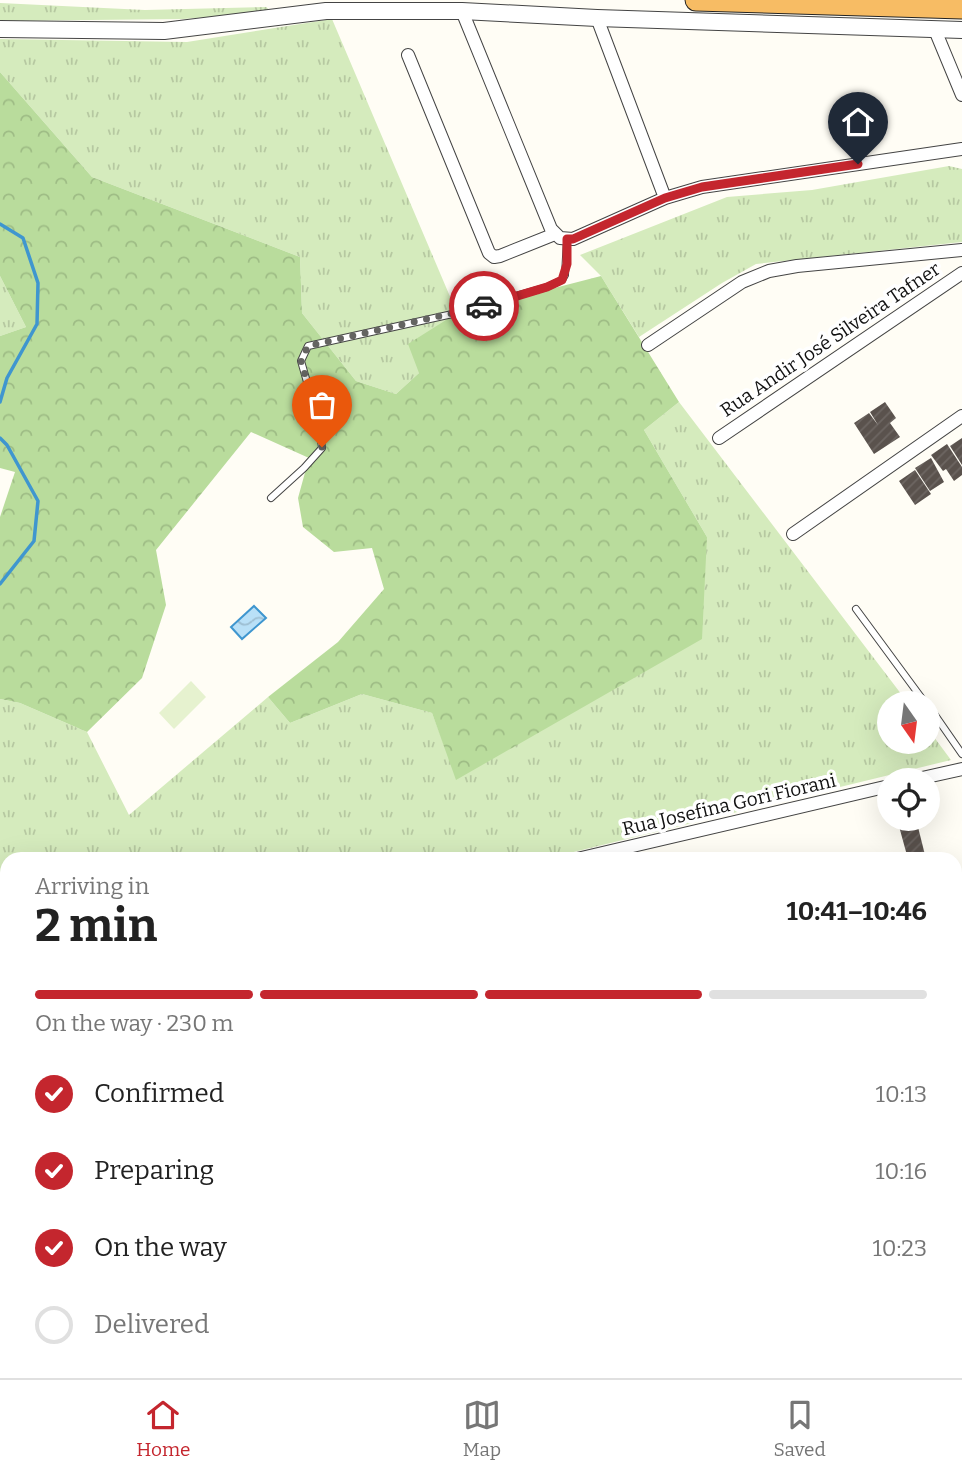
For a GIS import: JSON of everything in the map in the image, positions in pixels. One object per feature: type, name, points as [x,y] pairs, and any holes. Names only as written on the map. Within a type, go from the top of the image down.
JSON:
[{"type":"highway","points":[[696,0],[962,8]]},
{"type":"street","points":[[0,29],[164,31],[326,10],[462,11],[962,30]]},
{"type":"street","points":[[462,11],[561,237]]},
{"type":"street","points":[[597,18],[665,198]]},
{"type":"street","points":[[935,30],[962,95]]},
{"type":"street","points":[[408,55],[489,253],[494,257],[561,237],[573,239],[665,198],[702,187],[962,149]]},
{"type":"street","points":[[648,345],[742,282],[769,271],[962,250]]},
{"type":"street","name":"Rua Andir José Silveira Tafner","points":[[719,438],[962,273]]},
{"type":"street","points":[[793,534],[962,416]]},
{"type":"street","points":[[940,774],[962,769]]},
{"type":"street","name":"Rua Josefina Gori Fiorani","points":[[607,852],[877,789]]},
{"type":"lane","points":[[271,498],[304,468],[322,447],[319,424],[301,361],[308,346],[457,313],[547,287],[562,280],[565,275],[561,237]]},
{"type":"lane","points":[[856,609],[917,691]]},
{"type":"lane","points":[[940,719],[960,743],[962,754]]},
{"type":"green space","points":[[0,3],[145,10],[266,7],[272,12],[183,19],[0,21]]},
{"type":"green space","points":[[332,19],[457,313],[419,373],[396,394],[356,381],[302,313],[300,257],[92,177],[0,72],[0,39],[187,42]]},
{"type":"green space","points":[[0,72],[92,177],[300,257],[302,313],[356,381],[396,394],[419,373],[408,344],[457,313],[601,276],[679,402],[644,430],[707,537],[702,639],[456,780],[432,713],[362,694],[290,723],[268,697],[338,642],[384,589],[372,548],[334,552],[303,527],[298,498],[309,458],[251,432],[156,550],[166,605],[142,678],[87,732],[20,703],[0,699],[0,517],[15,472],[0,468],[0,336],[26,327],[0,276]]},
{"type":"green space","points":[[949,166],[962,169],[962,242],[756,264],[639,337],[601,276],[580,255],[727,197],[812,190]]},
{"type":"green space","points":[[0,276],[26,327],[0,336]]},
{"type":"green space","points":[[679,402],[899,691],[877,691],[877,754],[940,754],[940,745],[951,760],[918,768],[877,768],[877,778],[574,852],[0,852],[0,699],[20,703],[87,732],[129,815],[268,697],[290,723],[362,694],[432,713],[457,779],[707,537],[644,430]]},
{"type":"green space","points":[[191,681],[206,697],[174,729],[159,713]]},
{"type":"water","points":[[254,606],[266,618],[242,639],[231,627]]},
{"type":"building","points":[[885,402],[896,418],[890,423],[900,437],[874,454],[854,423],[869,413],[878,425],[870,412]]},
{"type":"building","points":[[962,438],[962,465],[950,446]]},
{"type":"building","points":[[947,444],[962,467],[962,475],[954,481],[931,455]]},
{"type":"building","points":[[931,458],[944,482],[930,491],[915,468]]},
{"type":"building","points":[[915,470],[931,494],[915,505],[899,481]]},
{"type":"building","points":[[900,831],[919,831],[924,852],[906,852]]},
{"type":"waterway","points":[[0,224],[23,238],[38,283],[37,324],[7,378],[0,402]]},
{"type":"waterway","points":[[0,438],[7,445],[38,501],[34,541],[0,584]]},
{"type":"way so far","points":[[322,447],[319,424],[301,361],[308,346],[484,306]]},
{"type":"route","points":[[484,306],[512,299],[562,280],[567,264],[567,239],[573,239],[665,198],[702,187],[858,164]]}]
